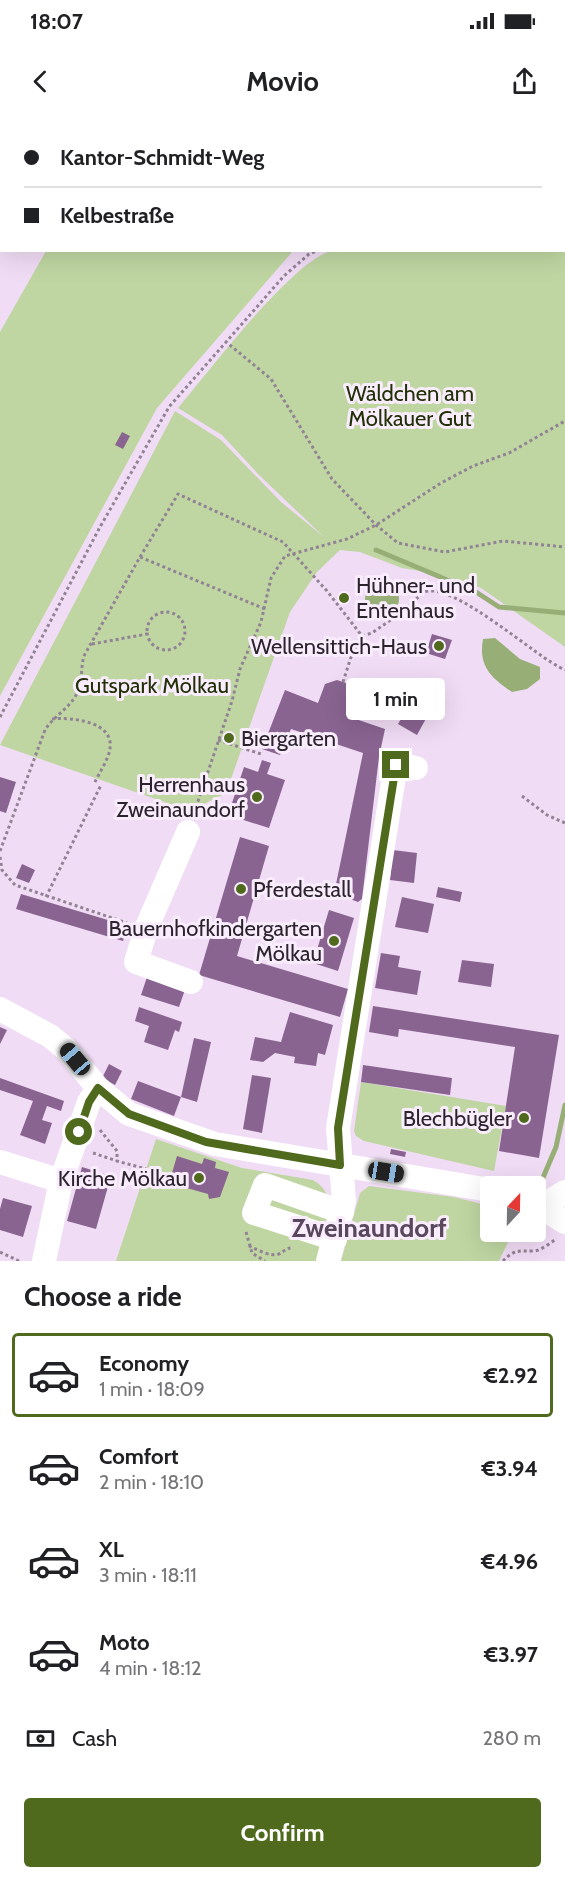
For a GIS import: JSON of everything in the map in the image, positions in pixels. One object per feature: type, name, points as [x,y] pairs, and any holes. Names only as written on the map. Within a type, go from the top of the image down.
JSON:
[{"type":"street","points":[[342,1212],[265,1185],[254,1213],[332,1250],[342,1212],[344,1201],[338,1128],[396,765],[416,768]]},
{"type":"street","points":[[189,832],[146,929],[136,962],[191,982]]},
{"type":"street","points":[[0,1009],[50,1036],[66,1049],[98,1088],[129,1114],[206,1142],[480,1188]]},
{"type":"street","points":[[44,1261],[61,1181],[89,1102],[98,1088]]},
{"type":"street","points":[[0,1161],[61,1181]]},
{"type":"street","points":[[546,1202],[565,1192]]},
{"type":"street","points":[[546,1211],[564,1228]]},
{"type":"path","points":[[0,717],[100,527],[169,407],[284,276],[315,252]]},
{"type":"path","points":[[225,341],[271,379],[332,479],[376,525],[398,543],[445,552],[503,541],[565,547]]},
{"type":"path","points":[[189,832],[232,701],[240,669],[265,609],[271,578],[285,556],[347,539],[376,525],[441,483],[473,466],[509,453],[565,421]]},
{"type":"path","points":[[0,851],[52,719],[70,704],[79,688],[81,665],[91,644],[178,494],[283,542],[333,598],[362,636]]},
{"type":"path","points":[[140,557],[265,609]]},
{"type":"path","points":[[343,682],[351,657],[362,636],[372,633],[402,612],[424,592],[432,590],[471,606],[565,670]]},
{"type":"path","points":[[164,612],[179,617],[185,629],[182,642],[169,650],[156,648],[147,634],[152,618],[164,612]]},
{"type":"path","points":[[91,644],[147,634]]},
{"type":"path","points":[[52,719],[67,717],[90,722],[99,727],[108,737],[110,747],[94,784]]},
{"type":"path","points":[[218,741],[261,754]]},
{"type":"path","points":[[46,897],[100,785]]},
{"type":"path","points":[[522,796],[547,815],[565,823]]},
{"type":"path","points":[[0,857],[2,870],[15,885],[146,929]]},
{"type":"path","points":[[99,1122],[99,1130],[117,1151],[117,1161]]},
{"type":"path","points":[[74,1148],[146,1169]]},
{"type":"path","points":[[503,1261],[510,1254],[521,1249],[536,1251],[564,1228]]},
{"type":"path","points":[[249,1246],[269,1254],[278,1254],[287,1248],[295,1248]]},
{"type":"path","points":[[0,1252],[19,1261]]},
{"type":"green space","points":[[45,252],[292,252],[157,408],[0,696],[0,332]]},
{"type":"green space","points":[[329,252],[565,252],[565,647],[481,588],[438,574],[402,568],[360,552],[340,550],[317,572],[290,612],[226,793],[190,811],[0,745],[175,411],[221,440],[281,502],[324,537],[258,474],[222,435],[178,408],[251,320],[294,275],[314,259]]},
{"type":"green space","points":[[361,1082],[506,1106],[494,1171],[364,1141],[356,1136],[354,1131]]},
{"type":"green space","points":[[156,1139],[242,1168],[313,1180],[322,1187],[329,1206],[327,1228],[317,1261],[116,1261]]},
{"type":"green space","points":[[369,1186],[454,1197],[480,1204],[480,1242],[508,1242],[499,1261],[341,1261],[360,1193]]},
{"type":"shaded area","points":[[382,582],[394,587],[399,599],[394,611],[382,616],[370,611],[365,599],[370,587]]},
{"type":"shaded area","points":[[495,638],[520,659],[540,667],[540,679],[527,689],[512,692],[498,682],[484,664],[482,657],[483,639]]},
{"type":"building","points":[[122,432],[130,436],[123,449],[115,445]]},
{"type":"building","name":"Hühner- und Entenhaus","points":[[345,593],[350,600],[343,604],[339,597]]},
{"type":"building","name":"Wellensittich-Haus","points":[[432,634],[452,640],[445,659],[426,653]]},
{"type":"building","points":[[378,679],[395,688],[383,711],[365,702]]},
{"type":"building","points":[[337,680],[352,685],[354,697],[347,716],[385,729],[379,757],[362,899],[358,902],[339,895],[335,889],[363,753],[291,729],[280,755],[262,749],[285,690],[318,703],[325,684]]},
{"type":"building","points":[[418,695],[434,704],[417,735],[398,724],[404,714],[398,710],[404,699],[413,704]]},
{"type":"building","name":"Herrenhaus Zweinaundorf","points":[[262,760],[271,763],[267,774],[285,780],[269,828],[228,815],[244,767],[258,772]]},
{"type":"building","points":[[0,777],[16,782],[6,813],[0,811]]},
{"type":"building","points":[[240,837],[269,846],[237,956],[348,989],[340,1017],[199,975]]},
{"type":"building","points":[[393,850],[417,853],[414,883],[390,880]]},
{"type":"building","points":[[22,864],[35,870],[29,883],[16,878]]},
{"type":"building","points":[[438,887],[462,892],[460,902],[436,897]]},
{"type":"building","points":[[21,894],[128,926],[123,941],[16,909]]},
{"type":"building","points":[[402,897],[434,904],[428,933],[395,927]]},
{"type":"building","name":"Bauernhofkindergarten Mölkau","points":[[329,910],[354,918],[338,971],[313,963]]},
{"type":"building","points":[[381,953],[400,956],[398,967],[421,971],[417,995],[375,988]]},
{"type":"building","points":[[462,960],[494,964],[491,987],[458,982]]},
{"type":"building","points":[[149,971],[187,984],[179,1007],[141,995]]},
{"type":"building","points":[[373,1006],[559,1035],[539,1158],[499,1151],[515,1047],[399,1029],[398,1037],[369,1032]]},
{"type":"building","points":[[139,1007],[182,1022],[179,1032],[175,1030],[168,1050],[144,1042],[149,1026],[135,1021]]},
{"type":"building","points":[[290,1012],[333,1025],[325,1055],[318,1053],[316,1066],[294,1063],[295,1057],[275,1053],[263,1062],[250,1060],[255,1037],[281,1042]]},
{"type":"building","points":[[0,1027],[7,1030],[0,1044]]},
{"type":"building","points":[[194,1038],[211,1042],[197,1102],[181,1097]]},
{"type":"building","points":[[109,1064],[122,1071],[115,1085],[102,1078]]},
{"type":"building","points":[[363,1065],[452,1078],[450,1095],[361,1082]]},
{"type":"building","points":[[252,1075],[271,1078],[262,1133],[243,1129]]},
{"type":"building","points":[[0,1078],[64,1101],[61,1111],[47,1106],[42,1120],[52,1123],[45,1144],[20,1135],[33,1101],[0,1090]]},
{"type":"building","points":[[138,1081],[181,1097],[174,1116],[131,1099]]},
{"type":"building","points":[[391,1149],[406,1152],[405,1157],[390,1154]]},
{"type":"building","name":"Kirche Mölkau","points":[[177,1156],[202,1164],[204,1158],[216,1162],[215,1168],[229,1172],[220,1197],[209,1199],[208,1194],[169,1183]]},
{"type":"building","points":[[82,1167],[111,1176],[96,1229],[67,1221]]},
{"type":"building","points":[[3,1198],[32,1206],[23,1237],[0,1230],[0,1209]]},
{"type":"waterway","points":[[376,550],[476,592],[499,607],[565,613]]},
{"type":"waterway","points":[[544,1176],[556,1147],[565,1105]]},
{"type":"place","name":"Hühner- und Entenhaus","points":[[344,598]]},
{"type":"place","name":"Wellensittich-Haus","points":[[439,646]]},
{"type":"place","name":"Biergarten","points":[[229,738]]},
{"type":"place","name":"Herrenhaus Zweinaundorf","points":[[257,797]]},
{"type":"place","name":"Pferdestall","points":[[241,889]]},
{"type":"place","name":"Bauernhofkindergarten Mölkau","points":[[334,941]]},
{"type":"place","name":"Blechbügler","points":[[524,1118]]},
{"type":"place","name":"Kirche Mölkau","points":[[199,1178]]},
{"type":"district","name":"Zweinaundorf","points":[[369,1228]]},
{"type":"route","points":[[79,1132],[89,1102],[98,1088],[129,1114],[206,1142],[340,1165],[338,1128],[396,765]]},
{"type":"park label","name":"Wäldchen am Mölkauer Gut","points":[[410,406]]},
{"type":"park label","name":"Gutspark Mölkau","points":[[152,685]]}]
